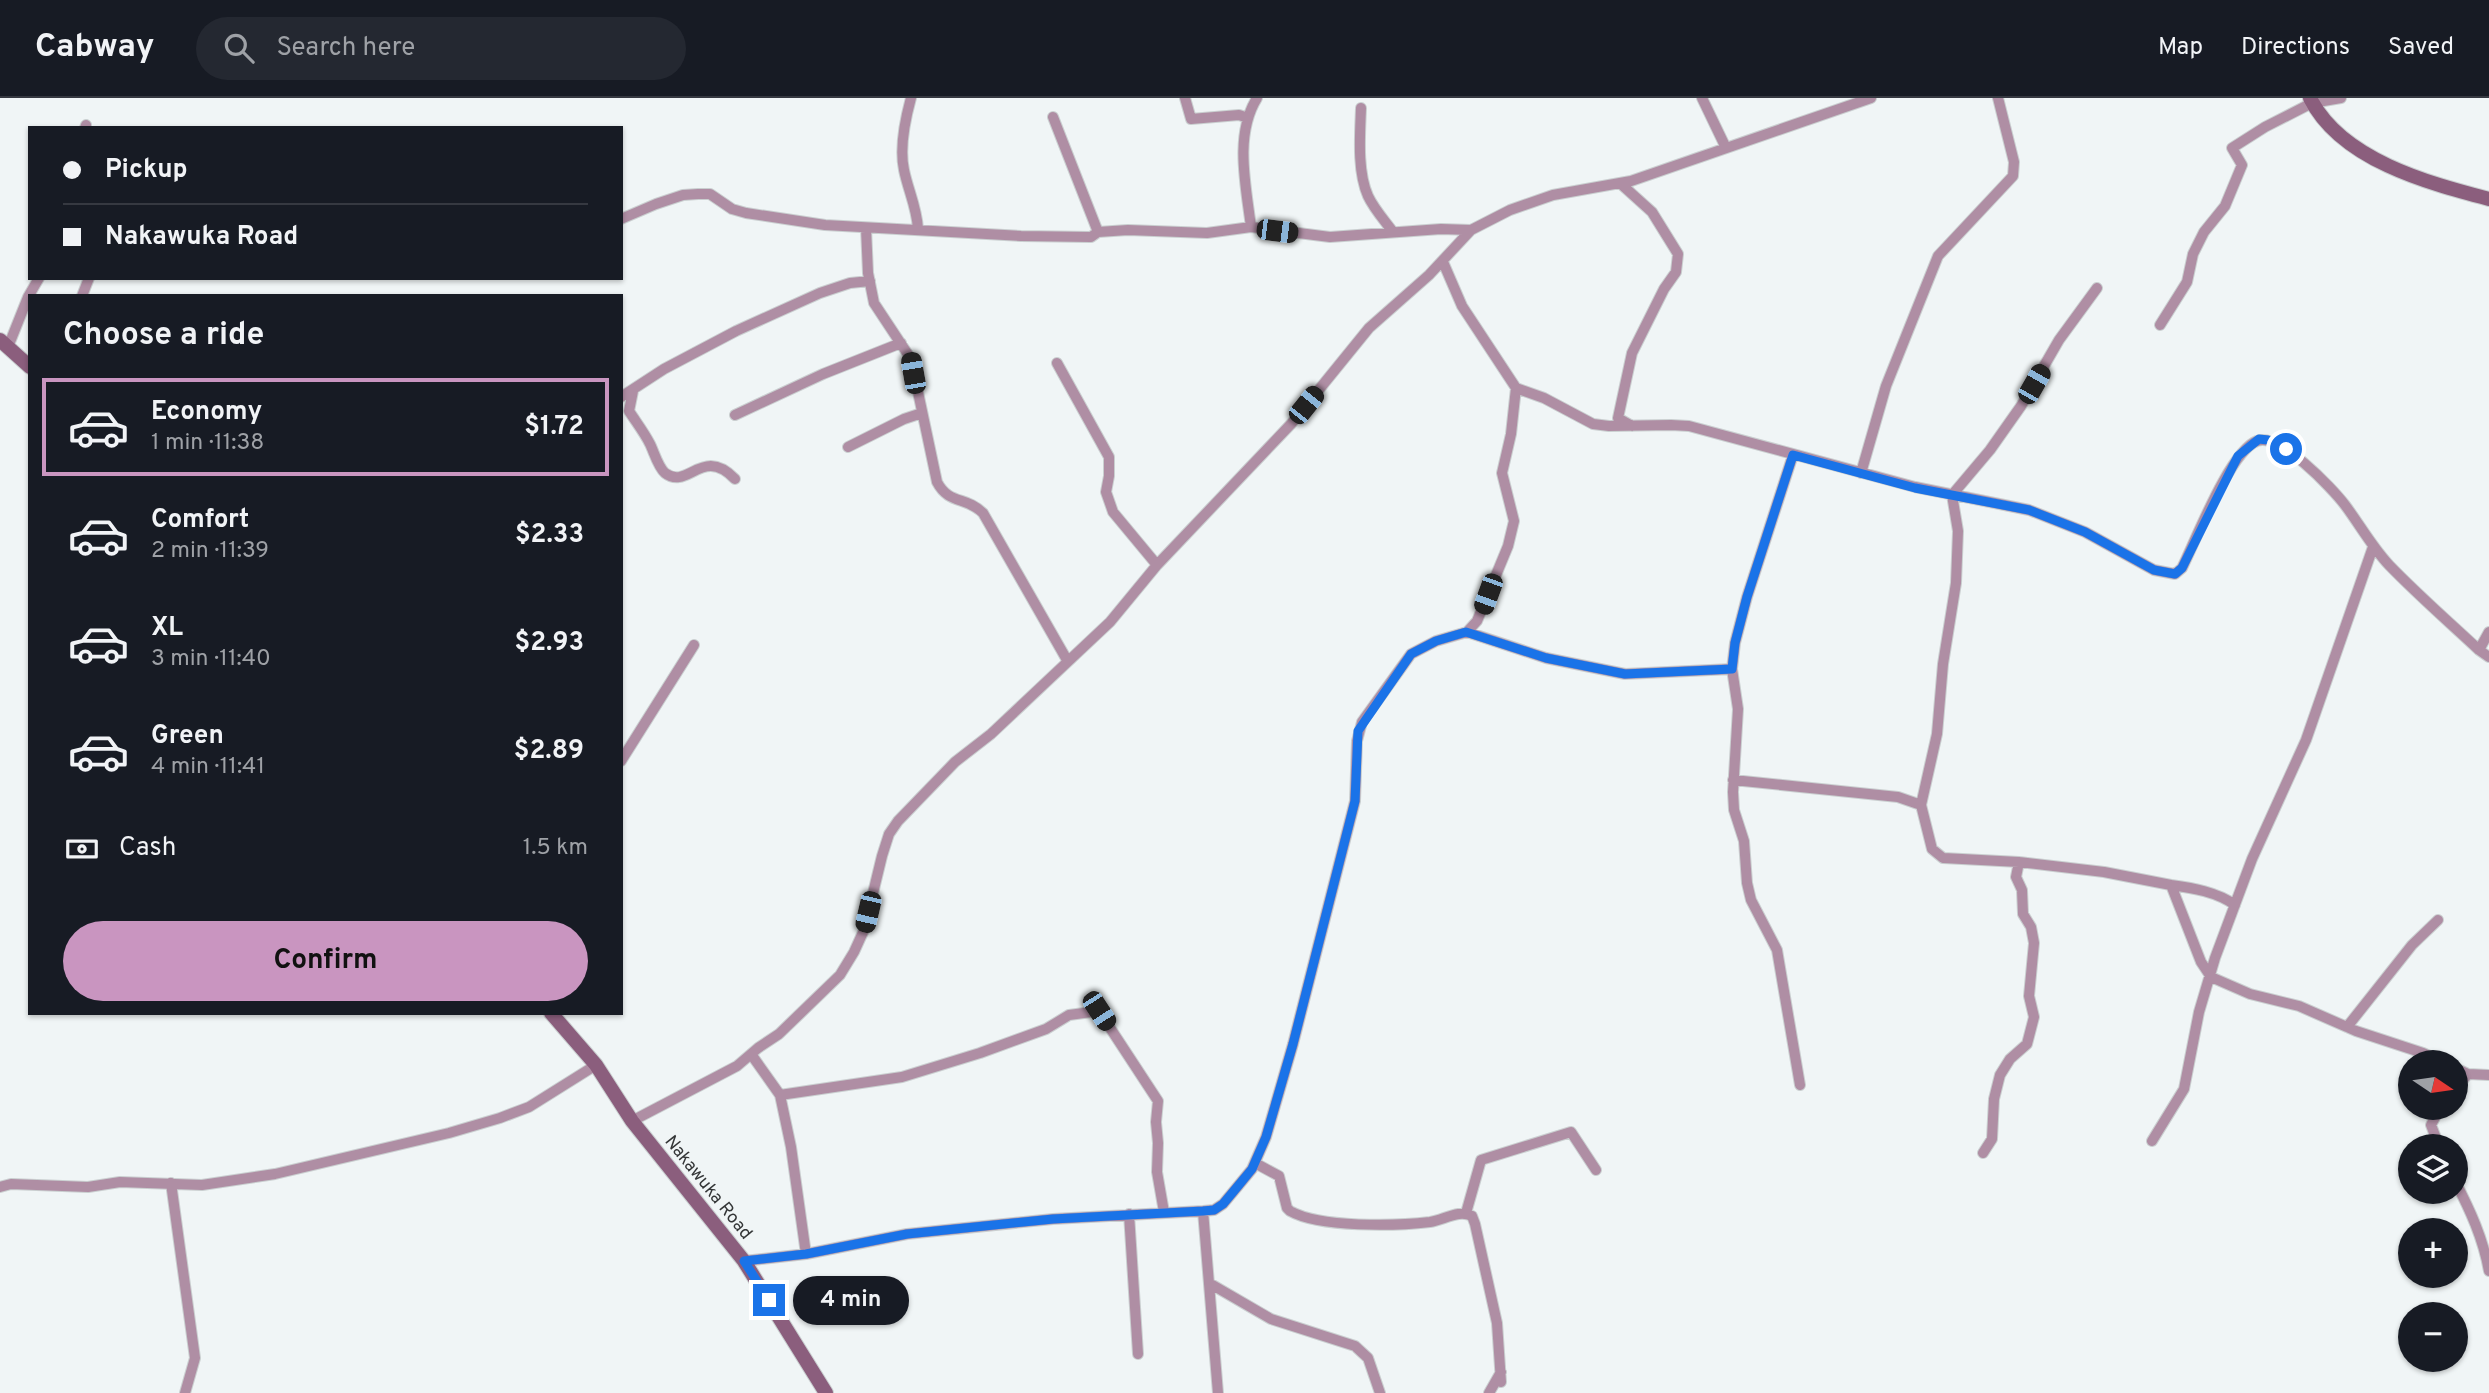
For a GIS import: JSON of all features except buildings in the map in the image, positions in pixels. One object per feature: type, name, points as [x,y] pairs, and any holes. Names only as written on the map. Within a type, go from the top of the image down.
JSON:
[{"type":"main road","points":[[2311,101],[2330,127],[2370,158],[2391,169],[2489,199]]},
{"type":"main road","points":[[4,343],[28,365]]},
{"type":"main road","name":"Nakawuka Road","points":[[553,1015],[596,1065],[632,1121],[744,1261],[826,1393]]},
{"type":"street","points":[[911,98],[902,154],[918,215],[918,229]]},
{"type":"street","points":[[1185,98],[1191,119],[1239,116],[1248,118]]},
{"type":"street","points":[[1251,227],[1244,142],[1249,111],[1257,98]]},
{"type":"street","points":[[1702,98],[1726,148]]},
{"type":"street","points":[[632,1121],[737,1066],[779,1034],[840,975],[855,952],[864,930],[882,856],[889,834],[898,821],[955,762],[991,734],[1066,660],[1078,654],[1110,622],[1157,565],[1291,424],[1369,328],[1443,262],[1471,230],[1510,210],[1553,195],[1621,184],[1871,98]]},
{"type":"street","points":[[1861,473],[1886,386],[1938,256],[2013,176],[2014,162],[1998,98]]},
{"type":"street","points":[[2160,325],[2187,282],[2193,254],[2204,232],[2225,206],[2242,165],[2232,148],[2311,101],[2341,98]]},
{"type":"street","points":[[1362,108],[1360,127],[1364,182],[1368,196],[1393,232]]},
{"type":"street","points":[[1053,117],[1098,232]]},
{"type":"street","points":[[1621,184],[1652,212],[1678,254],[1676,272],[1664,289],[1632,354],[1618,418],[1633,426]]},
{"type":"street","points":[[623,218],[683,195],[710,194],[732,209],[746,213],[825,225],[1021,236],[1091,237],[1098,232],[1162,229],[1206,233],[1251,227],[1330,237],[1441,229],[1471,230]]},
{"type":"street","points":[[866,228],[874,303],[911,359],[937,482],[942,492],[954,500],[972,503],[983,513],[1066,660]]},
{"type":"street","points":[[1441,229],[1453,249]]},
{"type":"street","points":[[1443,262],[1462,306],[1516,388],[1544,398],[1592,424],[1689,426],[1861,473],[2029,510],[2085,532],[2154,570],[2175,574],[2182,568],[2238,456],[2259,439],[2268,440],[2286,449],[2344,503],[2373,547],[2489,657]]},
{"type":"street","points":[[623,396],[664,369],[736,331],[820,293],[850,283],[870,281]]},
{"type":"street","points":[[2097,288],[2059,340],[2021,406],[1990,450],[1952,495],[1958,531],[1956,583],[1943,664],[1937,734],[1921,805],[1932,849],[1936,855],[1943,858],[2019,862],[2104,873],[2195,888],[2235,905]]},
{"type":"street","points":[[4,343],[28,297]]},
{"type":"street","points":[[735,415],[823,374],[901,343]]},
{"type":"street","points":[[1057,363],[1109,457],[1106,492],[1113,512],[1157,565]]},
{"type":"street","points":[[744,1261],[806,1254],[907,1234],[1129,1214],[1214,1210],[1223,1204],[1255,1163],[1266,1137],[1293,1044],[1355,801],[1358,731],[1411,654],[1436,641],[1466,632],[1477,621],[1514,528],[1502,473],[1511,434],[1516,388]]},
{"type":"street","points":[[633,391],[629,411],[664,472],[680,476],[714,465],[724,468],[734,479]]},
{"type":"street","points":[[848,447],[922,413]]},
{"type":"street","points":[[1793,455],[1735,643],[1732,669],[1738,709],[1733,780],[1734,810],[1744,841],[1747,883],[1751,900],[1777,950],[1800,1085]]},
{"type":"street","points":[[2152,1141],[2184,1088],[2199,1012],[2215,958],[2274,806],[2306,740],[2373,547]]},
{"type":"street","points":[[1466,632],[1546,658],[1625,674],[1732,669]]},
{"type":"street","points":[[2479,650],[2489,632]]},
{"type":"street","points":[[623,758],[694,645]]},
{"type":"street","points":[[1733,780],[1898,797],[1921,805]]},
{"type":"street","points":[[1983,1153],[1992,1139],[1994,1099],[2000,1075],[2010,1059],[2027,1044],[2034,1017],[2029,996],[2034,943],[2031,927],[2023,914],[2022,890],[2016,877],[2019,862]]},
{"type":"street","points":[[2171,885],[2201,962],[2211,977],[2250,994],[2299,1006],[2347,1027],[2414,1050]]},
{"type":"street","points":[[2347,1027],[2412,945],[2438,920]]},
{"type":"street","points":[[780,1095],[902,1077],[1033,1034],[1069,1015],[1099,1011],[1158,1101],[1157,1172],[1164,1212]]},
{"type":"street","points":[[751,1054],[780,1095],[792,1147],[806,1254]]},
{"type":"street","points":[[0,1187],[11,1184],[88,1187],[120,1182],[202,1185],[227,1183],[449,1133],[500,1118],[529,1107],[596,1065]]},
{"type":"street","points":[[2468,1074],[2489,1075]]},
{"type":"street","points":[[1466,1213],[1481,1160],[1571,1132],[1596,1170]]},
{"type":"street","points":[[1255,1163],[1279,1176],[1290,1211],[1316,1220],[1405,1224],[1434,1221],[1466,1213],[1472,1216],[1497,1323],[1501,1377],[1489,1393]]},
{"type":"street","points":[[171,1183],[195,1358],[185,1393]]},
{"type":"street","points":[[2467,1204],[2482,1241],[2489,1270]]},
{"type":"street","points":[[1203,1211],[1218,1393]]},
{"type":"street","points":[[1129,1214],[1138,1354]]},
{"type":"street","points":[[1209,1283],[1271,1319],[1355,1346],[1368,1359],[1380,1393]]},
{"type":"route","points":[[769,1300],[744,1261],[806,1254],[907,1234],[1053,1219],[1214,1210],[1223,1204],[1252,1169],[1260,1151],[1293,1044],[1357,792],[1358,731],[1411,654],[1436,641],[1466,632],[1546,658],[1625,674],[1732,669],[1732,657],[1747,597],[1793,455],[1915,488],[2029,510],[2085,532],[2154,570],[2175,574],[2182,568],[2238,456],[2259,439],[2268,440],[2286,449]]}]
